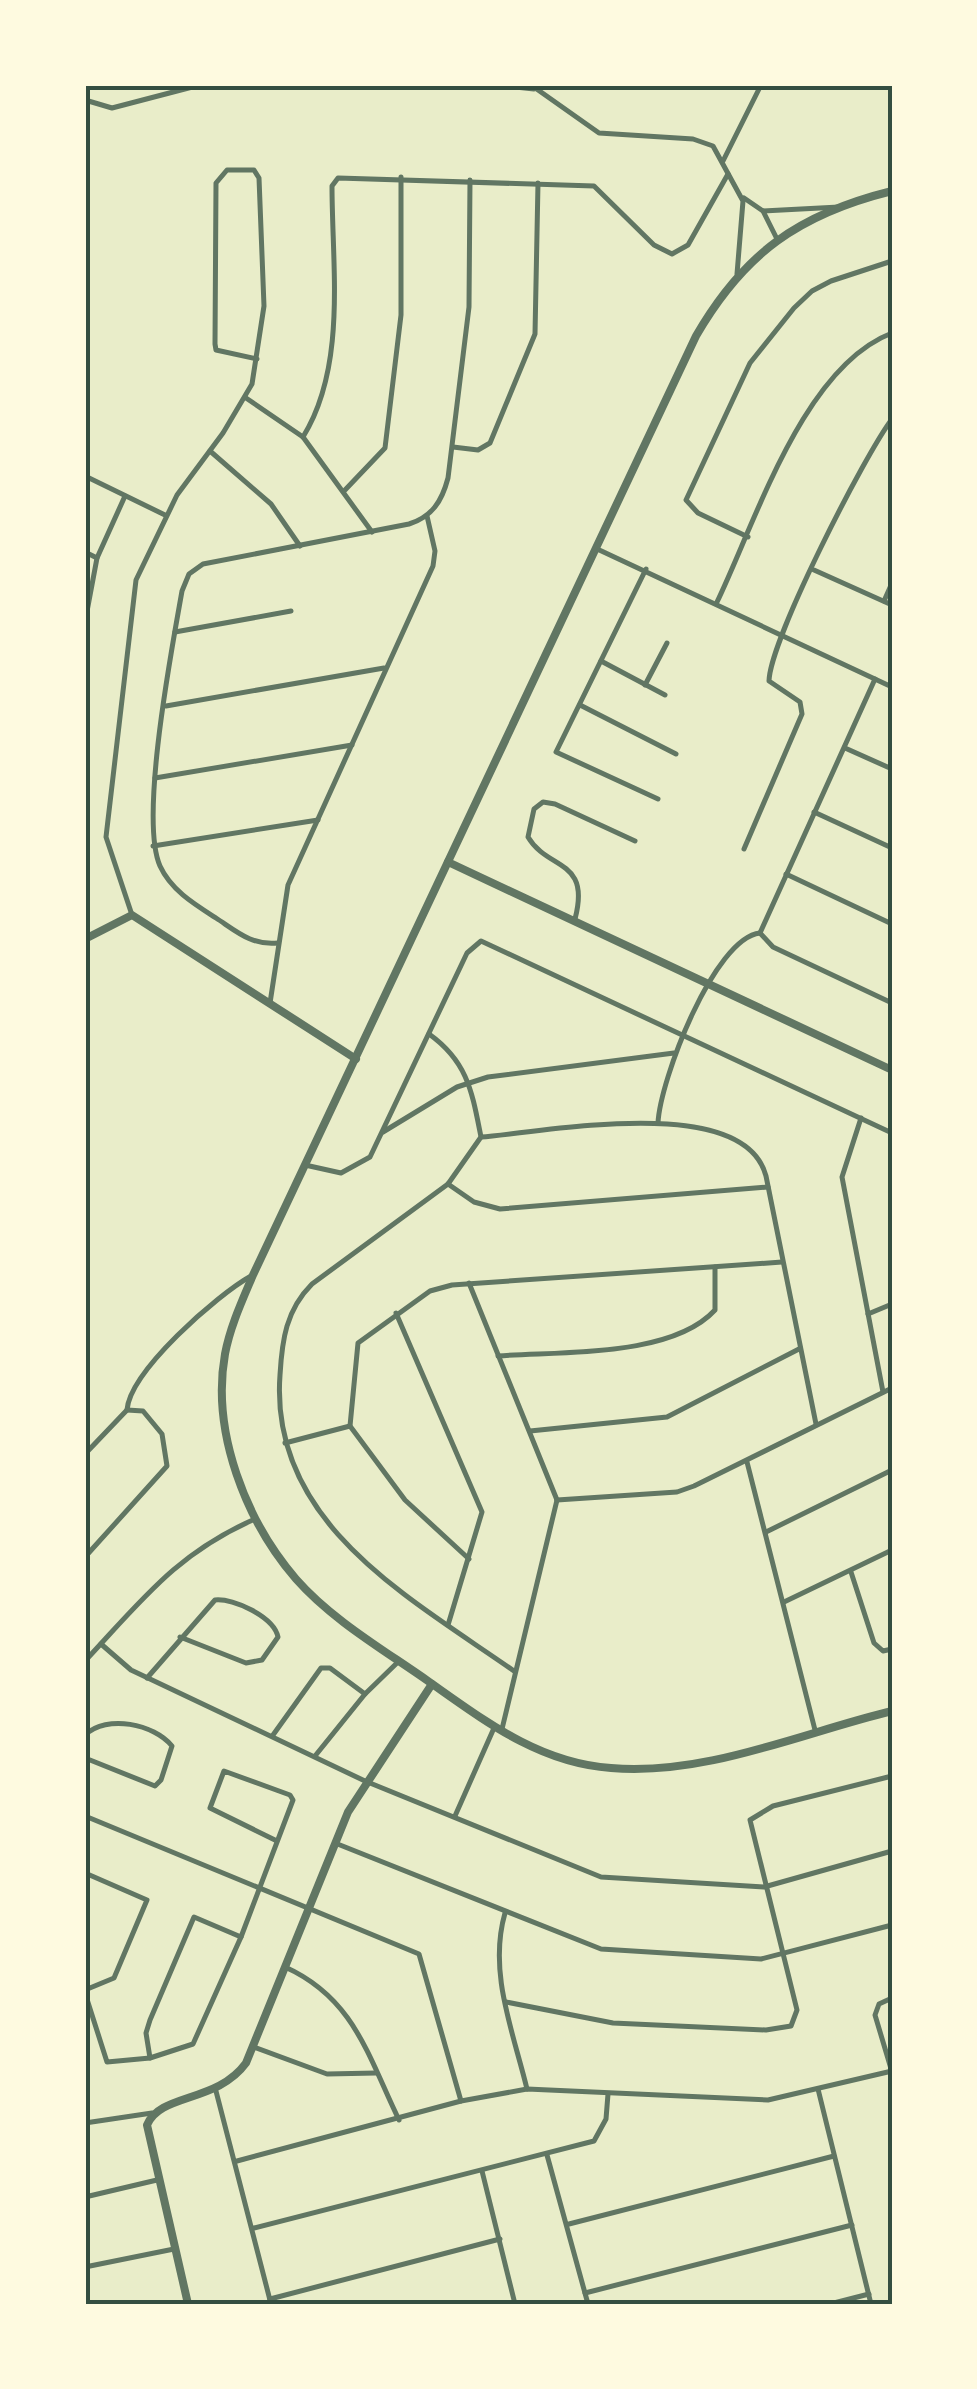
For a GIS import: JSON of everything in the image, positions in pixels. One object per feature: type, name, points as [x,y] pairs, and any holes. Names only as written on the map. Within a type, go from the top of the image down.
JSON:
[{"type":"street","points":[[85,100],[112,108],[200,85]]},
{"type":"street","points":[[497,85],[534,87],[600,133],[702,141],[718,150],[742,196],[763,211],[777,239]]},
{"type":"street","points":[[723,161],[761,85]]},
{"type":"street","points":[[258,359],[216,350],[215,344],[216,183],[227,170],[254,170],[259,178],[264,306],[258,359],[246,398],[165,515],[136,580],[106,837],[132,915],[356,1059]]},
{"type":"street","points":[[303,437],[320,408],[332,332],[332,186],[338,178],[350,175],[598,188],[619,214],[654,245],[672,254],[688,246],[728,174]]},
{"type":"street","points":[[344,490],[385,448],[401,314],[401,177]]},
{"type":"street","points":[[278,942],[256,941],[234,932],[180,893],[161,868],[153,846],[155,778],[182,591],[195,569],[223,558],[372,532],[427,516],[445,489],[453,447],[469,306],[470,180]]},
{"type":"street","points":[[453,447],[478,450],[490,443],[531,346],[538,295],[538,183]]},
{"type":"street","points":[[892,191],[839,207],[777,239],[737,274],[696,336],[253,1275],[224,1355],[230,1452],[255,1519],[310,1594],[498,1730],[564,1760],[634,1769],[690,1765],[892,1711]]},
{"type":"street","points":[[737,274],[742,196]]},
{"type":"street","points":[[763,211],[839,207]]},
{"type":"street","points":[[748,537],[698,513],[686,500],[738,385],[768,340],[812,291],[892,261]]},
{"type":"street","points":[[717,602],[810,410],[856,352],[892,333]]},
{"type":"street","points":[[246,398],[303,437],[372,532]]},
{"type":"street","points":[[744,849],[802,714],[800,702],[770,681],[783,632],[868,452],[892,420]]},
{"type":"street","points":[[210,450],[271,504],[300,546]]},
{"type":"street","points":[[85,476],[165,515]]},
{"type":"street","points":[[85,622],[97,558],[125,496]]},
{"type":"street","points":[[270,1006],[288,885],[433,566],[435,550],[427,516]]},
{"type":"street","points":[[595,548],[783,632],[892,687]]},
{"type":"street","points":[[85,552],[97,558]]},
{"type":"street","points":[[646,569],[556,752],[658,799]]},
{"type":"street","points":[[814,570],[892,605]]},
{"type":"street","points":[[884,601],[892,582]]},
{"type":"street","points":[[175,632],[291,611]]},
{"type":"street","points":[[645,685],[667,644]]},
{"type":"street","points":[[601,660],[665,695]]},
{"type":"street","points":[[166,706],[386,668]]},
{"type":"street","points":[[658,1123],[660,1097],[682,1036],[741,940],[760,933],[875,679]]},
{"type":"street","points":[[580,705],[676,754]]},
{"type":"street","points":[[155,778],[352,745]]},
{"type":"street","points":[[844,747],[892,769]]},
{"type":"street","points":[[575,919],[578,895],[568,868],[534,846],[528,837],[534,809],[543,802],[555,804],[635,841]]},
{"type":"street","points":[[814,812],[892,848]]},
{"type":"street","points":[[153,846],[318,820]]},
{"type":"street","points":[[448,862],[892,1070]]},
{"type":"street","points":[[786,874],[892,924]]},
{"type":"street","points":[[85,939],[132,915]]},
{"type":"street","points":[[760,933],[773,946],[892,1003]]},
{"type":"street","points":[[305,1165],[341,1173],[353,1170],[370,1157],[467,953],[481,941],[892,1132]]},
{"type":"street","points":[[429,1034],[456,1055],[470,1082],[481,1137],[448,1184],[312,1284],[295,1302],[285,1333],[280,1376],[284,1443],[305,1492],[352,1552],[514,1672]]},
{"type":"street","points":[[380,1134],[470,1082],[540,1067],[674,1053]]},
{"type":"street","points":[[862,1118],[842,1177],[883,1392]]},
{"type":"street","points":[[481,1137],[658,1123],[700,1125],[733,1139],[760,1157],[816,1424]]},
{"type":"street","points":[[448,1184],[474,1202],[500,1208],[768,1187]]},
{"type":"street","points":[[469,1559],[405,1500],[350,1426],[355,1348],[396,1313],[430,1291],[469,1283],[782,1262]]},
{"type":"street","points":[[498,1356],[637,1346],[676,1334],[715,1310],[716,1267]]},
{"type":"street","points":[[85,1454],[128,1410],[132,1387],[156,1356],[253,1275]]},
{"type":"street","points":[[455,1816],[498,1730],[557,1500],[469,1283]]},
{"type":"street","points":[[868,1314],[892,1304]]},
{"type":"street","points":[[396,1313],[481,1505],[482,1519],[448,1625]]},
{"type":"street","points":[[530,1431],[667,1417],[799,1349]]},
{"type":"street","points":[[557,1500],[677,1492],[747,1462],[892,1388]]},
{"type":"street","points":[[85,1557],[162,1474],[168,1462],[154,1420],[138,1409],[128,1410]]},
{"type":"street","points":[[284,1443],[350,1426]]},
{"type":"street","points":[[747,1462],[815,1730]]},
{"type":"street","points":[[766,1532],[892,1470]]},
{"type":"street","points":[[85,1660],[184,1558],[205,1542],[255,1519]]},
{"type":"street","points":[[784,1602],[892,1550]]},
{"type":"street","points":[[851,1572],[874,1644],[883,1651],[892,1649]]},
{"type":"street","points":[[147,1678],[180,1637],[208,1604],[219,1598],[268,1620],[278,1637],[262,1660],[248,1664],[180,1637]]},
{"type":"street","points":[[101,1644],[147,1678],[366,1781],[558,1861],[621,1882],[764,1886],[892,1851]]},
{"type":"street","points":[[314,1756],[365,1694],[400,1661]]},
{"type":"street","points":[[273,1735],[321,1668],[330,1668],[365,1694]]},
{"type":"street","points":[[85,2123],[152,2113],[161,2106],[216,2091],[238,2074],[254,2047],[335,1843],[366,1781],[432,1684]]},
{"type":"street","points":[[85,1734],[100,1724],[115,1722],[164,1738],[172,1746],[162,1780],[155,1786],[85,1758]]},
{"type":"street","points":[[85,1873],[147,1900],[114,1978],[85,1992],[107,2062],[150,2058],[193,2044],[261,1887],[277,1841],[291,1796],[236,1771],[224,1770],[210,1808],[277,1841]]},
{"type":"street","points":[[506,2002],[613,2023],[766,2030],[783,2029],[795,2022],[797,2010],[749,1826],[754,1814],[892,1776]]},
{"type":"street","points":[[85,1816],[419,1954],[461,2101]]},
{"type":"street","points":[[335,1843],[602,1949],[761,1959],[892,1925]]},
{"type":"street","points":[[505,1913],[496,1954],[527,2089]]},
{"type":"street","points":[[150,2058],[146,2033],[150,2020],[194,1917],[241,1937]]},
{"type":"street","points":[[284,1966],[303,1975],[343,2007],[399,2120]]},
{"type":"street","points":[[237,2160],[461,2101],[527,2089],[768,2100],[892,2071],[875,2015],[879,2004],[892,1998]]},
{"type":"street","points":[[254,2047],[280,2060],[340,2076],[376,2073]]},
{"type":"street","points":[[818,2088],[872,2304]]},
{"type":"street","points":[[216,2091],[237,2160],[270,2301],[500,2239]]},
{"type":"street","points":[[254,2228],[594,2141],[606,2118],[608,2093]]},
{"type":"street","points":[[152,2113],[147,2125],[157,2180],[188,2304]]},
{"type":"street","points":[[546,2155],[569,2224],[588,2304]]},
{"type":"street","points":[[569,2224],[834,2156]]},
{"type":"street","points":[[482,2171],[515,2304]]},
{"type":"street","points":[[85,2197],[157,2180]]},
{"type":"street","points":[[585,2294],[852,2225]]},
{"type":"street","points":[[85,2267],[174,2249]]},
{"type":"street","points":[[830,2304],[869,2294]]}]
